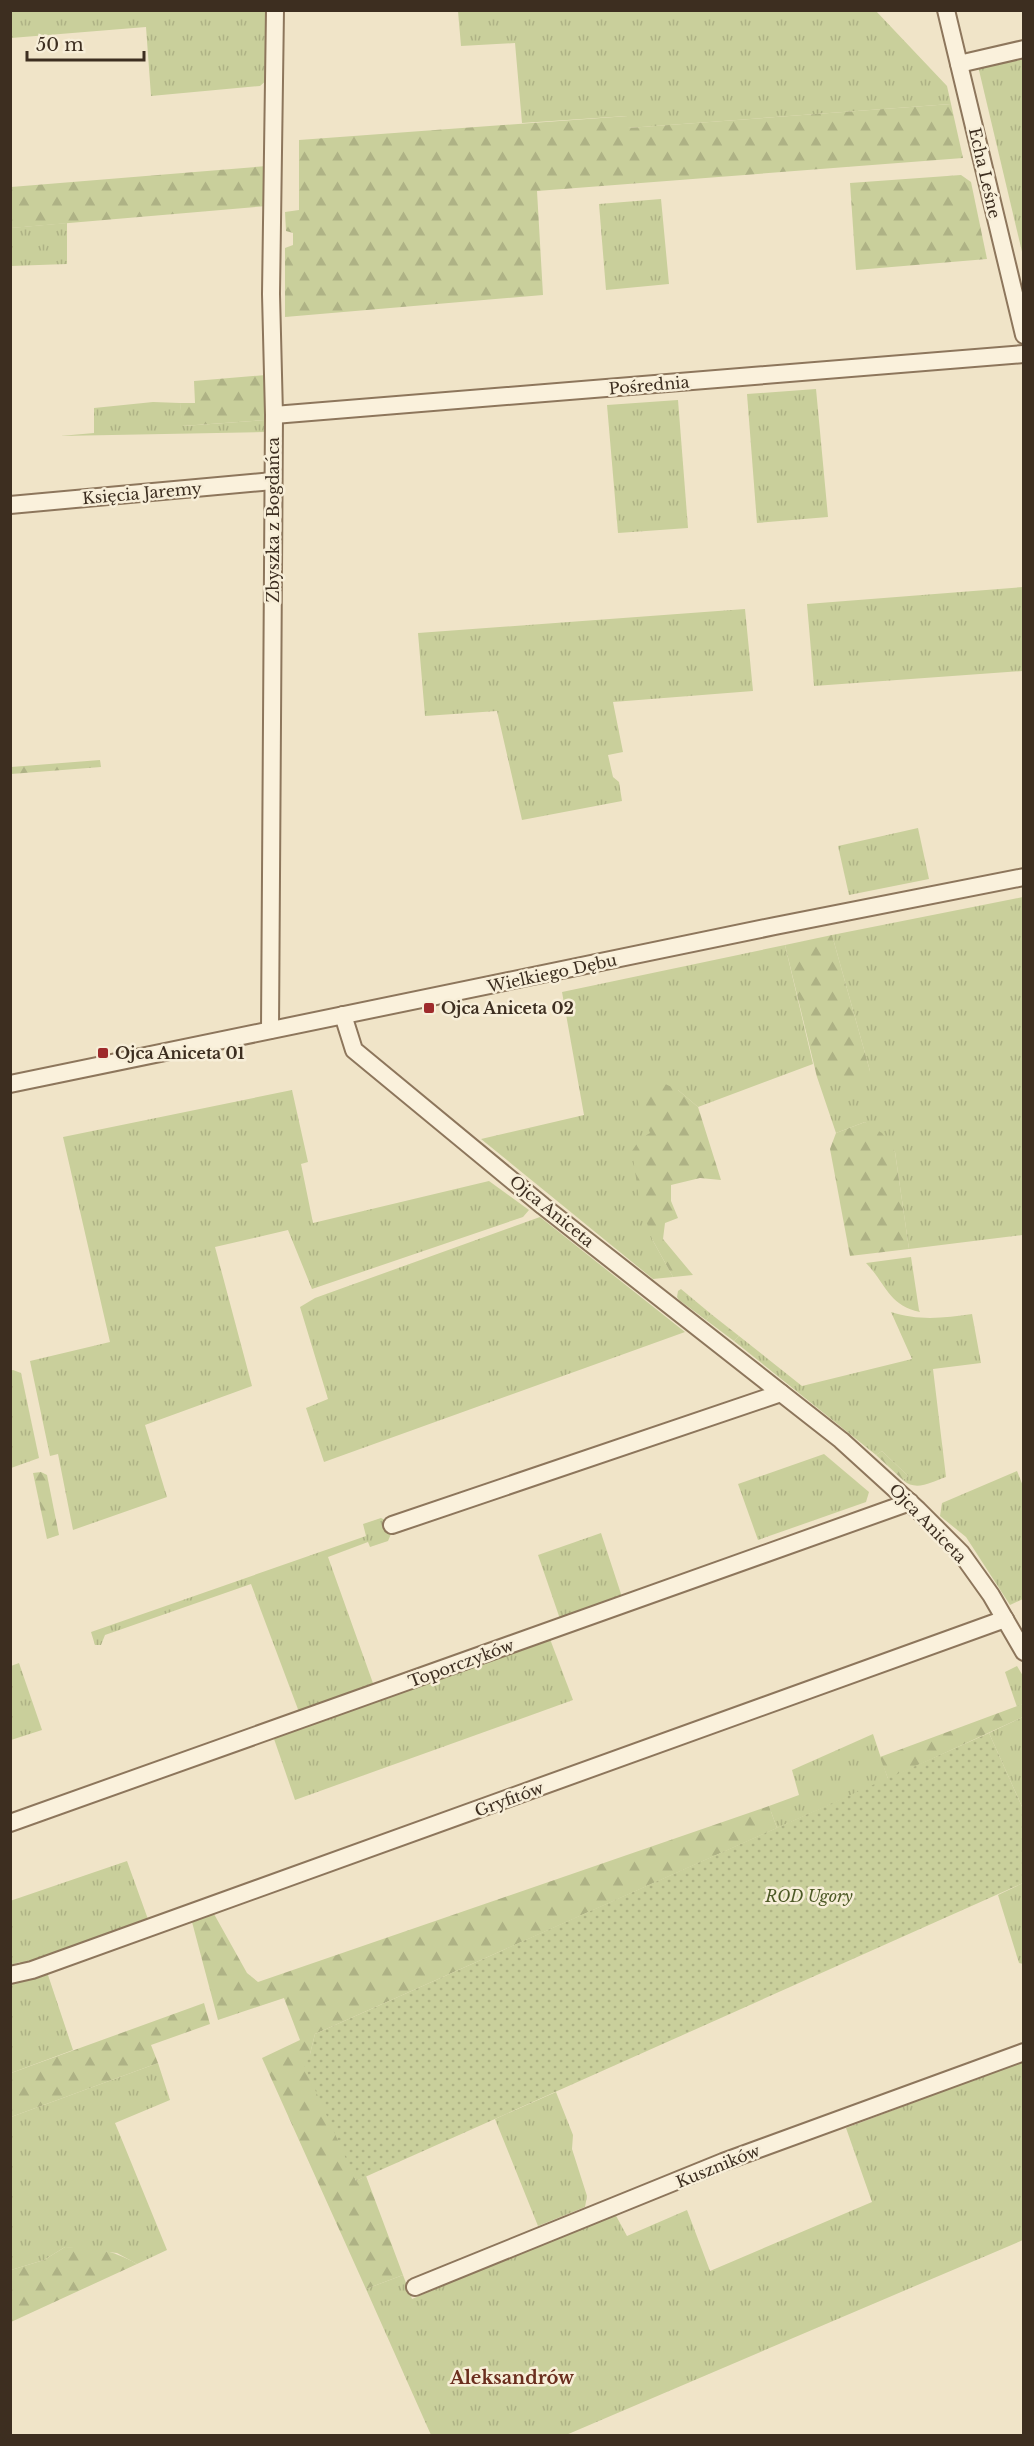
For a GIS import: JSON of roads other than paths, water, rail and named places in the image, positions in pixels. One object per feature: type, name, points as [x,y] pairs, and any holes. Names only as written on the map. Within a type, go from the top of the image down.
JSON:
[{"type":"street","name":"Zbyszka z Bogdańca","points":[[270,1030],[274,415],[271,294],[274,10]]},
{"type":"street","name":"Echa Leśne","points":[[946,10],[1023,335]]},
{"type":"street","points":[[959,64],[1023,48]]},
{"type":"street","name":"Pośrednia","points":[[274,415],[1023,354]]},
{"type":"street","name":"Księcia Jaremy","points":[[10,505],[273,481]]},
{"type":"street","name":"Wielkiego Dębu","points":[[10,1084],[1023,877]]},
{"type":"street","name":"Ojca Aniceta","points":[[343,1015],[354,1050],[543,1206],[841,1440],[910,1502],[961,1553],[1005,1619],[1023,1652]]},
{"type":"street","points":[[392,1525],[782,1394]]},
{"type":"street","name":"Toporczyków","points":[[10,1823],[910,1502]]},
{"type":"street","name":"Gryfitów","points":[[10,1975],[32,1970],[1005,1619]]},
{"type":"street","name":"Kuszników","points":[[415,2287],[723,2162],[1023,2052]]},
{"type":"place","name":"Ojca Aniceta 02","points":[[429,1008]]},
{"type":"place","name":"Ojca Aniceta 01","points":[[103,1053]]},
{"type":"district","name":"Aleksandrów","points":[[512,2378]]},
{"type":"park label","name":"ROD Ugory","points":[[809,1896]]}]
